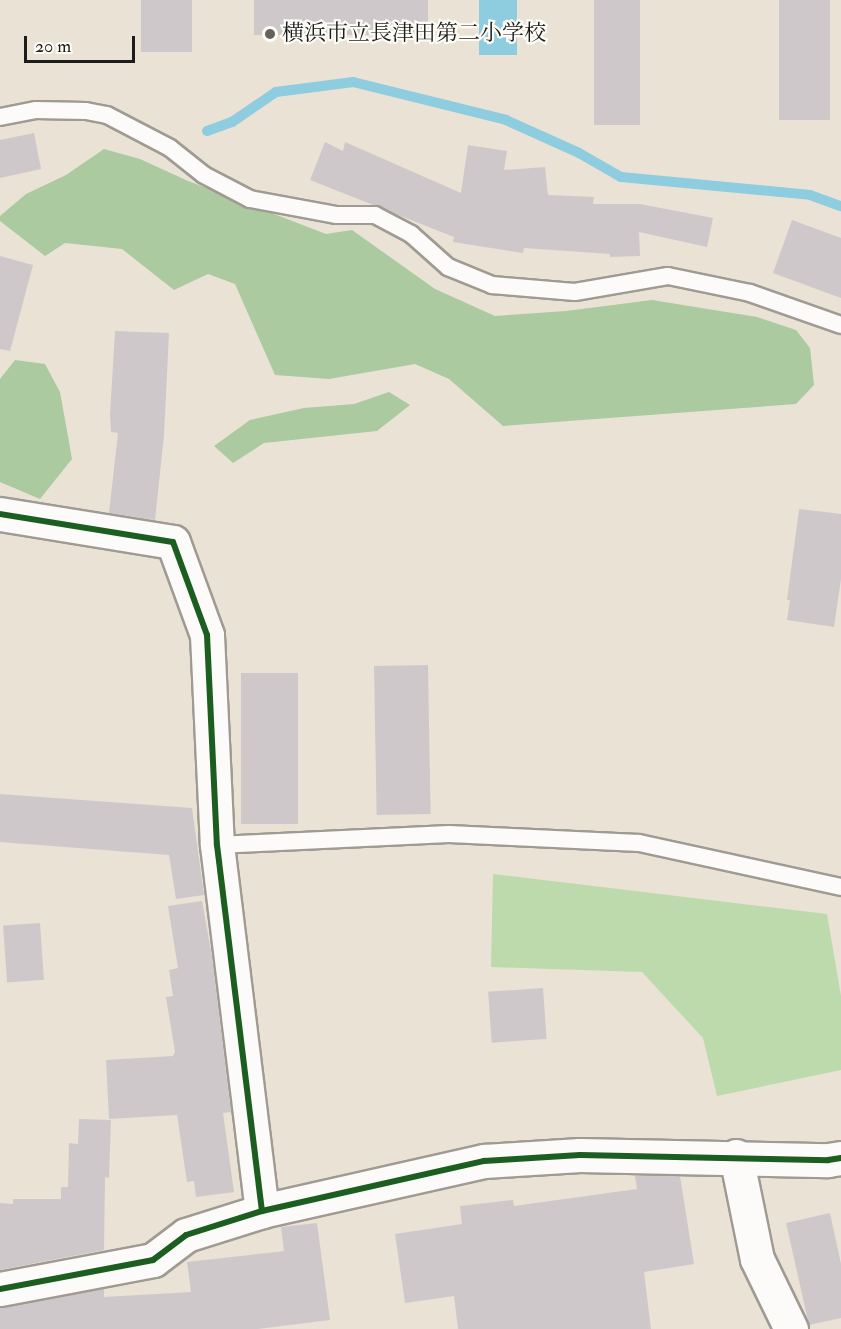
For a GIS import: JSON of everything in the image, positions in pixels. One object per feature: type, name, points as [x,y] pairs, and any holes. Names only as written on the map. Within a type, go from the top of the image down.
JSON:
[{"type":"street","points":[[0,514],[173,542],[207,635],[217,845],[262,1211]]},
{"type":"street","points":[[0,1289],[153,1260],[186,1235],[262,1211],[484,1161],[580,1155],[736,1156],[828,1160],[841,1158]]},
{"type":"street","points":[[736,1156],[757,1259],[791,1329]]},
{"type":"lane","points":[[0,117],[36,110],[86,111],[107,115],[170,148],[204,175],[250,199],[336,215],[375,215],[411,234],[448,267],[492,285],[575,292],[668,276],[750,293],[841,325]]},
{"type":"lane","points":[[217,845],[449,834],[639,843],[841,886]]},
{"type":"green space","points":[[104,149],[140,159],[188,181],[326,234],[352,230],[435,289],[495,316],[566,311],[652,300],[757,317],[796,330],[810,348],[814,385],[796,404],[503,426],[449,379],[415,364],[329,379],[275,375],[235,284],[208,274],[174,290],[122,249],[65,243],[45,256],[0,221],[0,216],[26,194],[66,175]]},
{"type":"green space","points":[[15,360],[45,364],[60,392],[72,459],[40,499],[0,482],[0,379]]},
{"type":"green space","points":[[389,392],[410,405],[377,431],[264,443],[233,463],[214,446],[250,420],[304,408],[354,404]]},
{"type":"green space","points":[[493,874],[827,914],[841,996],[841,1070],[717,1096],[703,1038],[642,972],[491,967]]},
{"type":"water","points":[[479,0],[517,0],[517,55],[479,55]]},
{"type":"building","points":[[141,0],[192,0],[192,52],[141,52]]},
{"type":"building","points":[[254,0],[428,0],[428,35],[254,35]]},
{"type":"building","points":[[594,0],[640,0],[640,125],[594,125]]},
{"type":"building","points":[[779,0],[830,0],[830,120],[779,120]]},
{"type":"building","points":[[34,133],[41,169],[0,178],[0,140]]},
{"type":"building","points":[[325,142],[343,151],[345,142],[461,193],[468,145],[507,151],[504,170],[545,167],[548,195],[594,197],[593,204],[640,204],[713,218],[707,247],[639,232],[640,256],[610,257],[610,254],[524,248],[523,253],[453,242],[454,237],[310,180]]},
{"type":"building","points":[[792,220],[841,238],[841,298],[773,273]]},
{"type":"building","points":[[0,256],[33,265],[10,351],[0,349]]},
{"type":"building","points":[[115,331],[169,333],[164,435],[155,520],[109,513],[118,433],[111,432],[110,415]]},
{"type":"building","points":[[799,509],[841,514],[841,579],[834,627],[787,620],[790,600],[787,600]]},
{"type":"building","points":[[428,665],[431,814],[377,815],[374,666]]},
{"type":"building","points":[[241,673],[298,673],[298,824],[241,824]]},
{"type":"building","points":[[0,794],[192,808],[204,895],[176,899],[169,855],[0,842]]},
{"type":"building","points":[[202,901],[212,957],[231,1112],[223,1113],[234,1192],[196,1197],[194,1181],[187,1182],[177,1115],[109,1119],[106,1060],[173,1056],[175,1052],[166,997],[173,996],[169,970],[178,968],[168,906]]},
{"type":"building","points":[[40,923],[44,980],[7,982],[3,926]]},
{"type":"building","points":[[543,988],[547,1039],[492,1043],[488,992]]},
{"type":"building","points":[[79,1119],[111,1120],[109,1178],[105,1177],[104,1250],[0,1270],[0,1203],[13,1204],[13,1199],[61,1199],[61,1187],[68,1187],[69,1143],[78,1144]]},
{"type":"building","points":[[635,1176],[680,1176],[694,1264],[644,1272],[651,1329],[458,1329],[454,1296],[405,1303],[395,1234],[462,1224],[460,1206],[513,1200],[514,1206],[637,1189]]},
{"type":"building","points":[[830,1213],[841,1264],[841,1318],[809,1325],[786,1223]]},
{"type":"building","points":[[317,1223],[330,1320],[258,1329],[0,1329],[0,1307],[104,1288],[104,1297],[191,1292],[187,1262],[284,1251],[281,1227]]},
{"type":"waterway","points":[[207,131],[232,122],[276,92],[353,82],[506,120],[579,153],[621,177],[810,195],[841,206]]},
{"type":"cycle path","points":[[0,514],[173,542],[207,635],[217,845],[262,1211]]},
{"type":"cycle path","points":[[0,1289],[153,1260],[186,1235],[262,1211],[484,1161],[580,1155],[828,1160],[841,1158]]},
{"type":"place","name":"横浜市立長津田第二小学校","points":[[270,34]]}]
